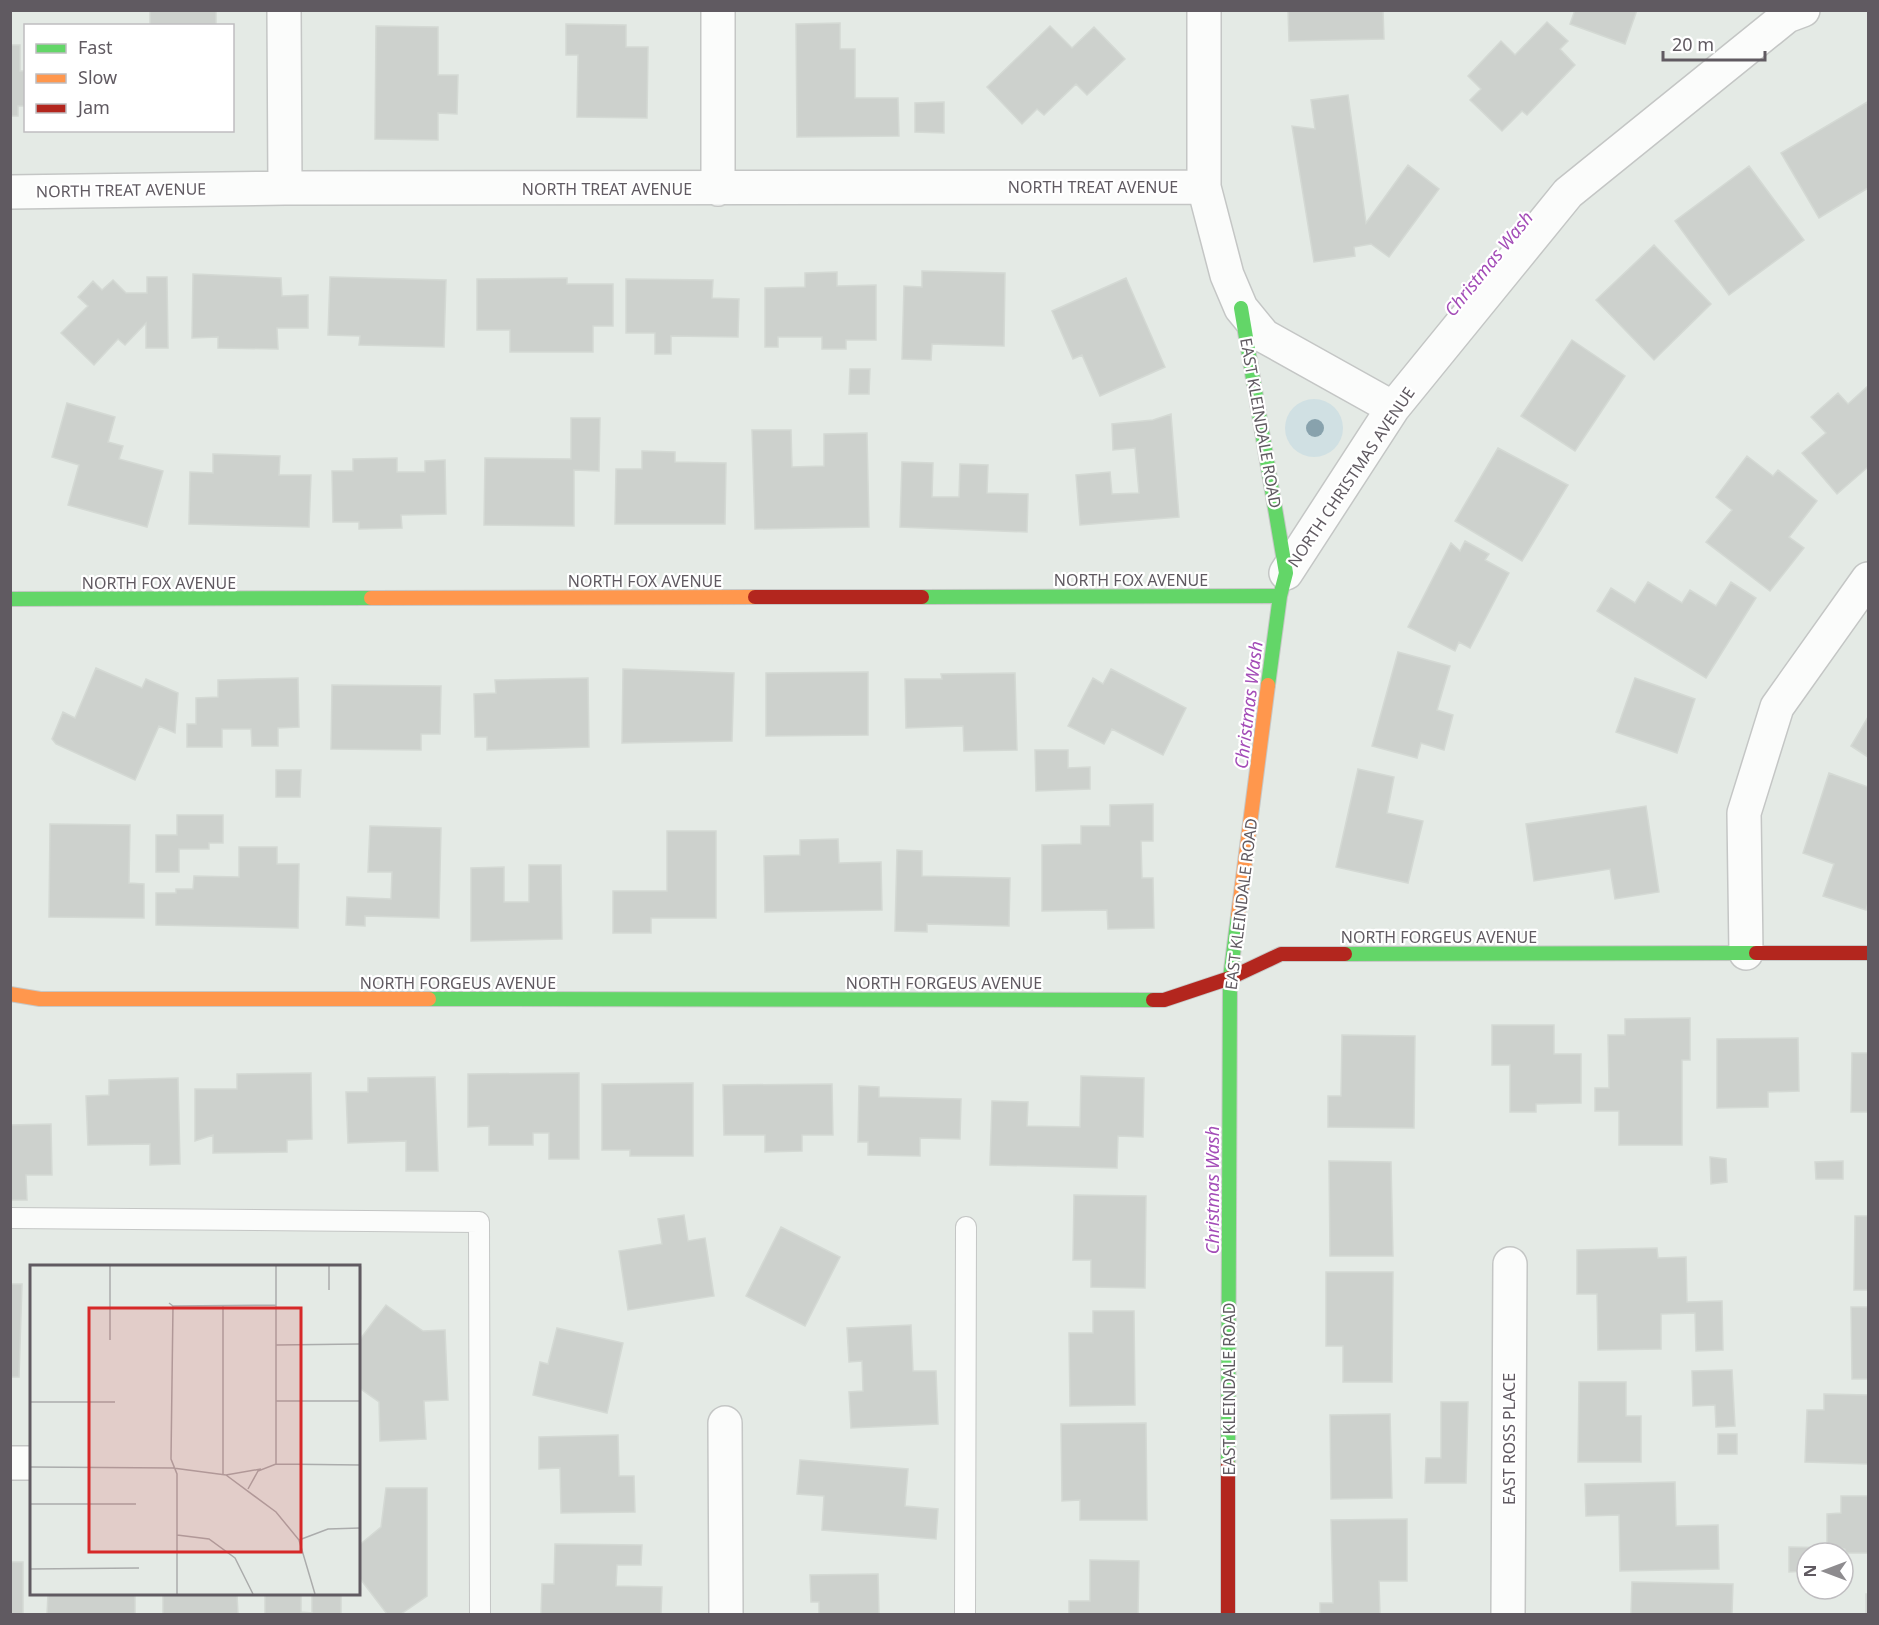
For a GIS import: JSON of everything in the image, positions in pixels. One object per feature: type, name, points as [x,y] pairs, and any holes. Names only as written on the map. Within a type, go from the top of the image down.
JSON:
[{"type":"street","points":[[284,10],[285,188]]},
{"type":"street","points":[[718,10],[718,189]]},
{"type":"street","name":"EAST KLEINDALE ROAD","points":[[1204,10],[1204,187],[1227,275],[1241,308],[1254,326],[1274,342],[1393,408]]},
{"type":"street","name":"NORTH CHRISTMAS AVENUE","points":[[1283,584],[1393,408],[1568,193],[1792,12]]},
{"type":"street","name":"NORTH TREAT AVENUE","points":[[10,192],[285,188],[1204,187]]},
{"type":"street","name":"EAST KLEINDALE ROAD","points":[[1228,1614],[1230,978],[1283,584],[1241,308]]},
{"type":"street","points":[[1746,954],[1744,813],[1777,708],[1869,579]]},
{"type":"street","name":"NORTH FOX AVENUE","points":[[10,599],[1283,584]]},
{"type":"street","name":"NORTH FORGEUS AVENUE","points":[[10,994],[39,999],[1164,1000],[1230,978],[1281,954],[1869,953]]},
{"type":"street","name":"EAST ROSS PLACE","points":[[1508,1614],[1510,1264]]},
{"type":"street","points":[[725,1424],[726,1614]]},
{"type":"street","points":[[10,1463],[30,1463]]},
{"type":"lane","points":[[10,1218],[479,1222],[480,1614]]},
{"type":"lane","points":[[965,1614],[966,1227]]},
{"type":"shaded area","points":[[1314,399],[1325,401],[1338,412],[1343,428],[1341,439],[1330,452],[1314,457],[1303,455],[1290,444],[1285,428],[1287,417],[1298,404]]},
{"type":"building","points":[[150,10],[216,10],[216,24],[150,23]]},
{"type":"building","points":[[1288,10],[1383,10],[1384,39],[1289,41]]},
{"type":"building","points":[[1575,10],[1637,10],[1625,44],[1570,24]]},
{"type":"building","points":[[1547,22],[1568,41],[1560,49],[1575,65],[1527,115],[1522,111],[1502,131],[1470,100],[1481,89],[1468,76],[1501,41],[1515,55]]},
{"type":"building","points":[[840,23],[840,49],[855,49],[855,98],[898,98],[899,136],[797,137],[796,24]]},
{"type":"building","points":[[566,24],[626,25],[626,47],[648,47],[647,118],[577,117],[578,55],[566,55]]},
{"type":"building","points":[[376,26],[438,27],[438,75],[458,75],[457,114],[438,113],[438,140],[375,139]]},
{"type":"building","points":[[1050,26],[1072,48],[1094,27],[1125,59],[1087,95],[1076,84],[1044,115],[1037,109],[1022,124],[987,87]]},
{"type":"building","points":[[10,45],[20,45],[20,71],[24,71],[24,106],[18,106],[18,116],[10,116]]},
{"type":"building","points":[[1348,95],[1366,223],[1408,165],[1439,189],[1389,257],[1371,244],[1354,247],[1355,256],[1314,262],[1292,126],[1315,129],[1311,100]]},
{"type":"building","points":[[944,102],[944,133],[915,132],[915,103]]},
{"type":"building","points":[[1867,102],[1868,188],[1819,218],[1781,153]]},
{"type":"building","points":[[1749,166],[1804,240],[1729,295],[1675,221]]},
{"type":"building","points":[[1654,245],[1711,304],[1654,360],[1596,300]]},
{"type":"building","points":[[922,271],[1005,273],[1004,346],[932,344],[931,360],[902,359],[904,286],[922,287]]},
{"type":"building","points":[[837,272],[837,286],[876,285],[876,340],[846,340],[846,349],[822,349],[822,337],[778,337],[778,347],[765,347],[765,288],[805,287],[805,273]]},
{"type":"building","points":[[193,274],[281,278],[282,296],[308,295],[308,328],[277,328],[278,349],[218,348],[218,337],[192,338]]},
{"type":"building","points":[[147,277],[167,277],[168,348],[146,348],[146,323],[125,345],[118,339],[94,365],[61,333],[88,306],[78,297],[93,281],[102,290],[113,280],[126,293],[147,293]]},
{"type":"building","points":[[330,277],[446,280],[444,347],[359,345],[360,336],[328,335]]},
{"type":"building","points":[[567,278],[567,284],[613,284],[613,326],[593,326],[593,352],[510,352],[510,330],[477,330],[477,279]]},
{"type":"building","points":[[1126,278],[1165,367],[1100,396],[1082,355],[1073,359],[1052,311]]},
{"type":"building","points":[[626,279],[713,280],[712,298],[739,299],[738,337],[671,336],[671,354],[655,354],[655,333],[626,333]]},
{"type":"building","points":[[1572,340],[1625,376],[1575,451],[1521,416]]},
{"type":"building","points":[[850,369],[870,369],[869,394],[849,394]]},
{"type":"building","points":[[1868,386],[1868,467],[1837,494],[1802,453],[1826,433],[1811,417],[1838,393],[1848,404]]},
{"type":"building","points":[[67,403],[115,417],[108,442],[123,446],[119,459],[163,471],[147,527],[68,505],[79,465],[52,457]]},
{"type":"building","points":[[1171,414],[1179,517],[1080,525],[1076,475],[1110,472],[1112,494],[1139,493],[1135,448],[1113,450],[1112,424],[1153,420]]},
{"type":"building","points":[[571,418],[600,418],[599,471],[574,470],[574,526],[484,525],[485,458],[571,459]]},
{"type":"building","points":[[752,430],[791,430],[792,467],[824,466],[824,434],[867,433],[869,527],[755,529]]},
{"type":"building","points":[[1498,448],[1568,485],[1522,561],[1455,521]]},
{"type":"building","points":[[642,451],[675,452],[675,462],[726,463],[725,524],[615,524],[616,469],[642,469]]},
{"type":"building","points":[[213,454],[280,456],[279,475],[311,475],[309,527],[189,524],[190,472],[213,473]]},
{"type":"building","points":[[1747,456],[1773,476],[1778,470],[1817,501],[1789,537],[1804,548],[1770,591],[1706,542],[1732,510],[1716,497]]},
{"type":"building","points":[[397,458],[397,472],[425,472],[425,461],[445,460],[446,514],[401,515],[402,528],[359,529],[359,522],[333,522],[332,471],[353,471],[353,459]]},
{"type":"building","points":[[902,462],[933,463],[932,497],[959,497],[960,464],[988,465],[987,493],[1028,494],[1027,532],[900,527]]},
{"type":"building","points":[[1465,541],[1489,554],[1485,560],[1509,573],[1470,648],[1459,642],[1455,651],[1408,627],[1451,543],[1460,551]]},
{"type":"building","points":[[1648,582],[1682,603],[1690,590],[1716,606],[1731,582],[1756,598],[1706,678],[1597,611],[1611,588],[1635,603]]},
{"type":"building","points":[[1398,652],[1450,666],[1437,710],[1453,715],[1444,750],[1421,743],[1417,758],[1372,746]]},
{"type":"building","points":[[96,668],[142,688],[146,679],[178,693],[175,733],[159,726],[135,780],[56,744],[52,739],[63,712],[75,718]]},
{"type":"building","points":[[623,669],[734,673],[732,741],[622,743]]},
{"type":"building","points":[[1111,669],[1186,708],[1163,755],[1112,729],[1104,744],[1068,726],[1093,678],[1103,684]]},
{"type":"building","points":[[868,672],[868,735],[766,736],[766,673]]},
{"type":"building","points":[[1015,673],[1017,750],[964,751],[963,726],[906,728],[905,679],[942,679],[941,674]]},
{"type":"building","points":[[298,678],[299,727],[278,728],[278,746],[252,746],[251,729],[222,729],[222,747],[187,747],[187,724],[196,724],[196,698],[218,697],[218,680]]},
{"type":"building","points":[[588,678],[589,747],[487,750],[487,737],[475,737],[474,694],[496,693],[495,680]]},
{"type":"building","points":[[1635,678],[1695,699],[1677,753],[1616,732]]},
{"type":"building","points":[[332,685],[441,686],[440,734],[421,734],[421,750],[331,749]]},
{"type":"building","points":[[1868,717],[1868,757],[1851,746]]},
{"type":"building","points":[[1035,750],[1068,750],[1068,768],[1090,767],[1090,789],[1036,791]]},
{"type":"building","points":[[1358,769],[1394,777],[1387,813],[1423,821],[1408,883],[1336,867]]},
{"type":"building","points":[[276,770],[301,770],[300,797],[276,797]]},
{"type":"building","points":[[1829,773],[1868,787],[1868,903],[1866,910],[1823,896],[1834,864],[1803,853]]},
{"type":"building","points":[[1153,804],[1153,841],[1141,841],[1142,878],[1153,878],[1154,928],[1108,929],[1107,910],[1042,911],[1042,845],[1081,844],[1081,826],[1110,826],[1110,805]]},
{"type":"building","points":[[1646,806],[1659,892],[1615,899],[1610,869],[1534,881],[1526,824]]},
{"type":"building","points":[[177,815],[223,815],[223,843],[209,843],[209,849],[179,849],[179,872],[156,872],[156,835],[177,835]]},
{"type":"building","points":[[50,824],[130,825],[129,883],[144,884],[144,918],[49,917]]},
{"type":"building","points":[[370,826],[441,828],[439,918],[365,916],[365,926],[346,925],[347,897],[391,899],[392,872],[368,872]]},
{"type":"building","points":[[667,831],[716,831],[716,918],[651,918],[651,933],[613,933],[613,891],[667,891]]},
{"type":"building","points":[[838,839],[839,863],[881,862],[882,910],[765,912],[764,856],[800,855],[800,840]]},
{"type":"building","points":[[239,847],[277,847],[277,864],[299,864],[298,928],[156,925],[156,893],[176,893],[176,889],[193,889],[194,876],[239,877]]},
{"type":"building","points":[[897,850],[922,851],[922,876],[1010,878],[1009,926],[927,924],[927,932],[895,931]]},
{"type":"building","points":[[529,865],[561,865],[562,939],[471,941],[471,868],[504,867],[504,902],[529,902]]},
{"type":"building","points":[[1690,1018],[1690,1060],[1682,1060],[1682,1145],[1619,1145],[1619,1111],[1595,1111],[1595,1088],[1609,1088],[1608,1035],[1625,1035],[1625,1019]]},
{"type":"building","points":[[1492,1025],[1554,1025],[1554,1054],[1581,1054],[1581,1103],[1536,1104],[1536,1112],[1510,1112],[1510,1065],[1492,1065]]},
{"type":"building","points":[[1342,1035],[1415,1036],[1414,1128],[1328,1127],[1328,1096],[1341,1096]]},
{"type":"building","points":[[1798,1038],[1799,1091],[1768,1092],[1768,1107],[1717,1108],[1717,1039]]},
{"type":"building","points":[[1852,1053],[1868,1053],[1868,1112],[1851,1112]]},
{"type":"building","points":[[311,1073],[312,1139],[287,1140],[287,1152],[213,1153],[213,1135],[195,1141],[195,1089],[237,1089],[237,1074]]},
{"type":"building","points":[[579,1073],[579,1159],[549,1159],[549,1133],[533,1133],[533,1145],[489,1145],[489,1126],[468,1127],[468,1074]]},
{"type":"building","points":[[1081,1076],[1144,1078],[1143,1137],[1118,1136],[1117,1168],[990,1165],[992,1101],[1028,1102],[1027,1126],[1080,1127]]},
{"type":"building","points":[[435,1077],[438,1171],[406,1171],[406,1141],[348,1143],[346,1092],[368,1092],[368,1078]]},
{"type":"building","points":[[178,1078],[180,1164],[150,1165],[150,1144],[88,1145],[86,1096],[109,1095],[109,1080]]},
{"type":"building","points":[[693,1083],[693,1156],[630,1156],[630,1150],[602,1150],[602,1084]]},
{"type":"building","points":[[832,1084],[833,1135],[802,1135],[802,1151],[765,1152],[765,1135],[724,1135],[723,1085]]},
{"type":"building","points":[[859,1086],[879,1087],[879,1097],[961,1099],[960,1139],[920,1138],[920,1156],[868,1155],[868,1142],[858,1142]]},
{"type":"building","points":[[51,1124],[52,1175],[26,1175],[27,1200],[10,1200],[10,1125]]},
{"type":"building","points":[[1710,1157],[1726,1159],[1727,1182],[1711,1184]]},
{"type":"building","points":[[1329,1161],[1391,1162],[1393,1256],[1330,1256]]},
{"type":"building","points":[[1843,1161],[1843,1179],[1816,1179],[1815,1162]]},
{"type":"building","points":[[1074,1195],[1146,1196],[1145,1288],[1091,1287],[1091,1260],[1073,1260]]},
{"type":"building","points":[[684,1215],[688,1241],[705,1238],[714,1296],[628,1310],[619,1251],[662,1244],[658,1219]]},
{"type":"building","points":[[1855,1216],[1868,1216],[1868,1290],[1854,1290]]},
{"type":"building","points":[[781,1227],[840,1257],[805,1326],[746,1296]]},
{"type":"building","points":[[1657,1248],[1658,1258],[1686,1257],[1687,1302],[1722,1301],[1723,1350],[1696,1351],[1695,1313],[1661,1314],[1661,1349],[1598,1350],[1597,1294],[1577,1294],[1577,1250]]},
{"type":"building","points":[[360,1267],[361,1267],[360,1299]]},
{"type":"building","points":[[1326,1272],[1393,1272],[1392,1382],[1343,1382],[1343,1346],[1326,1346]]},
{"type":"building","points":[[10,1284],[22,1284],[19,1377],[10,1377]]},
{"type":"building","points":[[386,1305],[423,1331],[445,1330],[448,1400],[424,1401],[426,1439],[380,1441],[379,1402],[360,1388],[360,1339]]},
{"type":"building","points":[[1851,1307],[1868,1307],[1868,1379],[1852,1379]]},
{"type":"building","points":[[1093,1311],[1134,1311],[1135,1405],[1070,1406],[1069,1333],[1093,1333]]},
{"type":"building","points":[[911,1325],[913,1371],[936,1371],[938,1424],[851,1428],[849,1392],[863,1391],[862,1361],[849,1362],[847,1328]]},
{"type":"building","points":[[557,1328],[623,1343],[607,1413],[533,1395],[540,1362],[548,1364]]},
{"type":"building","points":[[1732,1370],[1735,1426],[1716,1427],[1715,1405],[1693,1406],[1692,1371]]},
{"type":"building","points":[[1579,1382],[1626,1382],[1626,1416],[1641,1416],[1641,1462],[1578,1462]]},
{"type":"building","points":[[1824,1394],[1868,1395],[1868,1464],[1805,1462],[1807,1410],[1824,1410]]},
{"type":"building","points":[[1441,1402],[1468,1402],[1466,1483],[1425,1483],[1426,1458],[1441,1458]]},
{"type":"building","points":[[1390,1414],[1392,1498],[1331,1499],[1330,1415]]},
{"type":"building","points":[[1146,1423],[1147,1520],[1080,1520],[1080,1500],[1062,1501],[1061,1424]]},
{"type":"building","points":[[1718,1434],[1737,1434],[1737,1454],[1718,1454]]},
{"type":"building","points":[[618,1435],[619,1476],[634,1476],[635,1512],[561,1513],[560,1468],[539,1469],[539,1437]]},
{"type":"building","points":[[800,1460],[908,1469],[905,1506],[938,1509],[936,1539],[822,1530],[824,1496],[797,1494]]},
{"type":"building","points":[[1675,1482],[1676,1526],[1718,1525],[1719,1569],[1620,1571],[1619,1515],[1586,1516],[1585,1484]]},
{"type":"building","points":[[386,1488],[427,1488],[427,1596],[401,1614],[387,1614],[360,1579],[360,1544],[381,1527]]},
{"type":"building","points":[[1841,1496],[1868,1496],[1868,1553],[1855,1553],[1855,1541],[1827,1541],[1827,1514],[1841,1513]]},
{"type":"building","points":[[1407,1519],[1407,1581],[1379,1581],[1380,1614],[1320,1614],[1320,1603],[1333,1603],[1331,1520]]},
{"type":"building","points":[[555,1544],[642,1545],[641,1565],[617,1565],[616,1586],[662,1587],[661,1614],[541,1614],[542,1584],[554,1584]]},
{"type":"building","points":[[1789,1547],[1795,1547],[1795,1572],[1789,1572]]},
{"type":"building","points":[[1090,1560],[1139,1561],[1138,1614],[1069,1614],[1069,1601],[1090,1601]]},
{"type":"building","points":[[10,1562],[23,1562],[23,1614],[10,1614]]},
{"type":"building","points":[[878,1574],[879,1614],[819,1614],[819,1602],[811,1602],[810,1575]]},
{"type":"building","points":[[1632,1582],[1733,1584],[1732,1614],[1631,1614]]},
{"type":"building","points":[[1866,1594],[1868,1594],[1868,1614],[1866,1614]]},
{"type":"building","points":[[48,1595],[135,1595],[135,1614],[47,1614]]},
{"type":"building","points":[[163,1595],[237,1595],[238,1614],[163,1614]]},
{"type":"building","points":[[265,1595],[301,1595],[301,1612],[312,1613],[312,1595],[341,1595],[341,1614],[265,1614]]},
{"type":"traffic: fast","points":[[1241,308],[1286,573],[1280,596],[1268,685]]},
{"type":"traffic: fast","points":[[922,597],[1280,596]]},
{"type":"traffic: fast","points":[[10,599],[371,598]]},
{"type":"traffic: fast","points":[[1228,1465],[1230,978],[1238,916]]},
{"type":"traffic: fast","points":[[1345,954],[1756,953]]},
{"type":"traffic: fast","points":[[429,999],[1153,1000]]},
{"type":"traffic: slow","points":[[371,598],[755,597]]},
{"type":"traffic: slow","points":[[1238,916],[1268,685]]},
{"type":"traffic: slow","points":[[10,994],[40,999],[429,999]]},
{"type":"traffic: jam","points":[[755,597],[922,597]]},
{"type":"traffic: jam","points":[[1756,953],[1868,953]]},
{"type":"traffic: jam","points":[[1153,1000],[1164,1000],[1230,978],[1281,954],[1345,954]]},
{"type":"traffic: jam","points":[[1228,1465],[1228,1614]]},
{"type":"water label","name":"Christmas Wash","points":[[1489,264]]},
{"type":"water label","name":"Christmas Wash","points":[[1249,705]]},
{"type":"water label","name":"Christmas Wash","points":[[1213,1190]]}]
